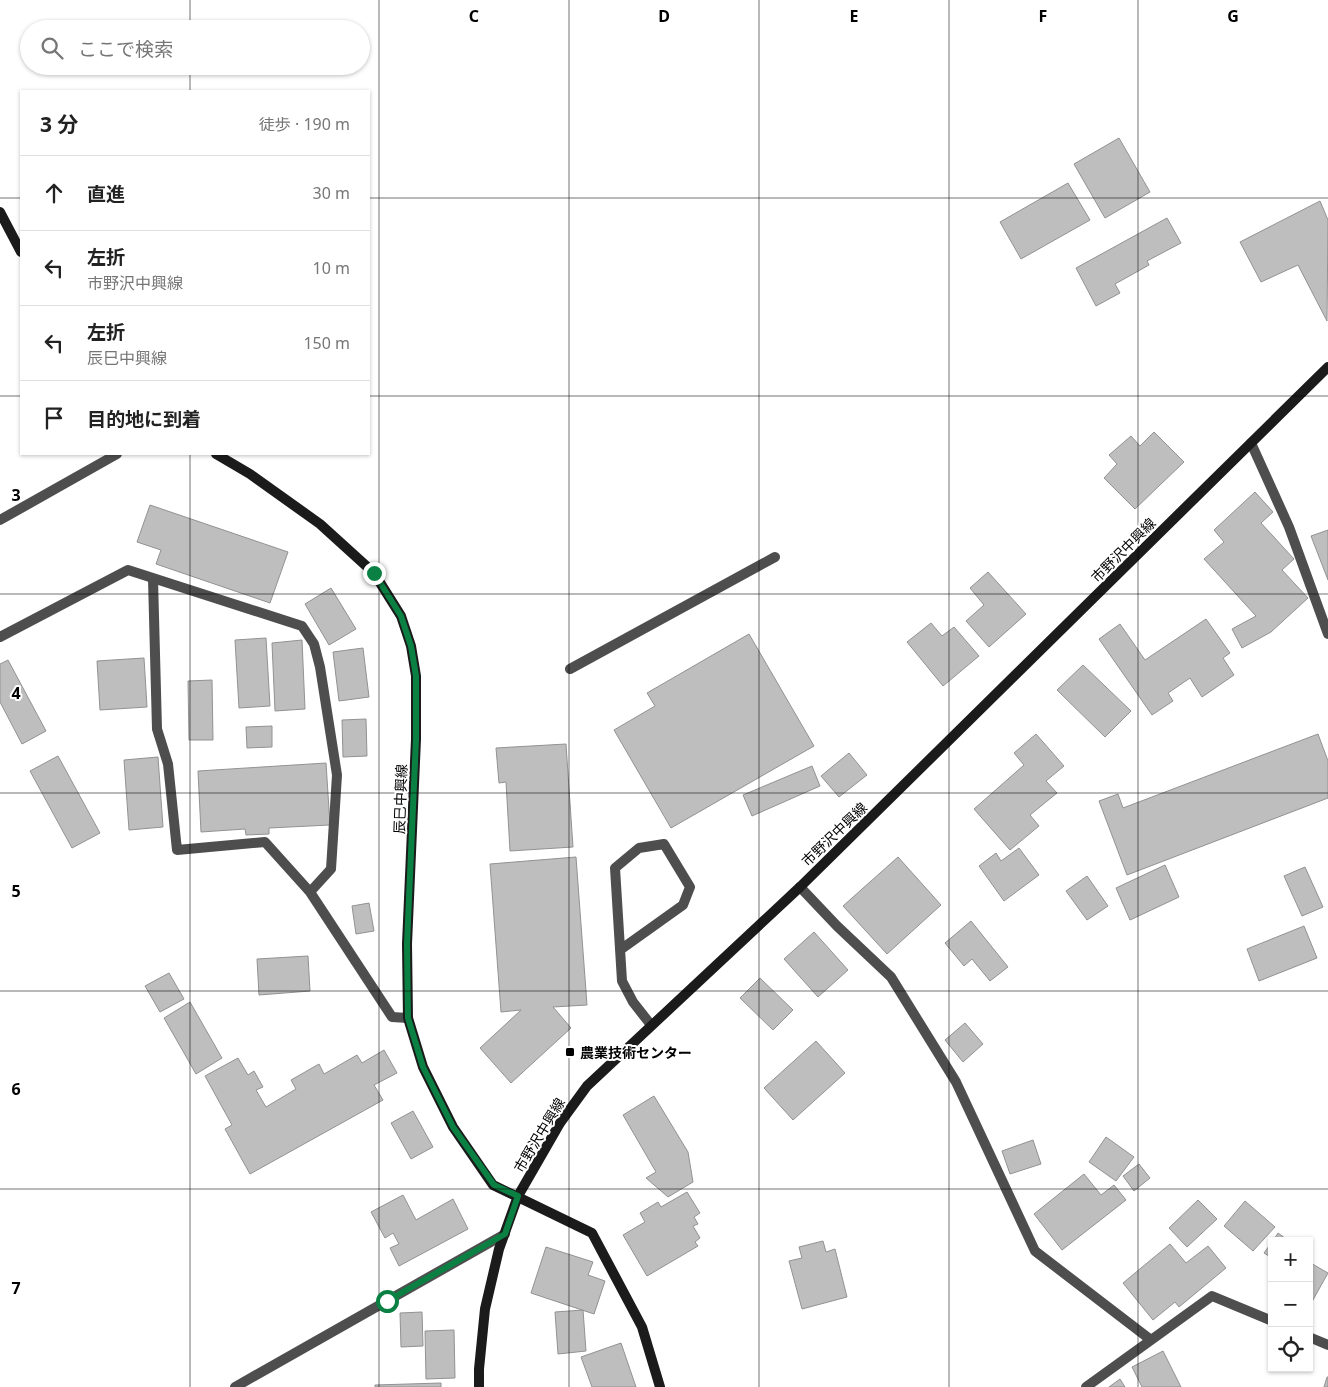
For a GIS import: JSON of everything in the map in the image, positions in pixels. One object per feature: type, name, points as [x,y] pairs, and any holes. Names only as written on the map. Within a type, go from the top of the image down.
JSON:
[{"type":"main road","points":[[0,212],[20,250]]},
{"type":"main road","name":"市野沢中興線","points":[[479,1387],[485,1309],[500,1249],[518,1196],[560,1122],[587,1086],[800,887],[1328,367]]},
{"type":"main road","name":"辰巳中興線","points":[[218,455],[250,474],[320,524],[374,573],[401,616],[411,646],[416,676],[416,739],[407,944],[408,1018],[423,1067],[453,1127],[494,1185],[592,1233],[642,1327],[660,1387]]},
{"type":"street","points":[[1251,443],[1289,527],[1328,634]]},
{"type":"street","points":[[0,520],[114,455]]},
{"type":"street","points":[[570,669],[775,558]]},
{"type":"street","points":[[0,637],[128,570],[302,626],[314,644],[320,667],[337,774],[330,869],[310,892]]},
{"type":"street","points":[[153,579],[157,729],[168,764],[177,850],[265,842],[310,892],[392,1017],[408,1018]]},
{"type":"street","points":[[620,950],[683,905],[690,887],[664,844],[639,848],[615,868],[620,950],[622,981],[633,1002],[651,1025]]},
{"type":"street","points":[[800,887],[837,926],[891,977],[956,1082],[1035,1250],[1151,1340]]},
{"type":"street","points":[[235,1387],[505,1234]]},
{"type":"street","points":[[1086,1387],[1212,1296],[1268,1319]]},
{"type":"street","points":[[1313,1339],[1328,1345]]},
{"type":"building","points":[[1119,138],[1150,192],[1105,218],[1074,164]]},
{"type":"building","points":[[1068,183],[1090,220],[1021,259],[1000,222]]},
{"type":"building","points":[[1320,201],[1328,220],[1327,321],[1298,265],[1261,282],[1240,242]]},
{"type":"building","points":[[1167,218],[1181,243],[1147,261],[1149,265],[1115,284],[1120,293],[1096,306],[1076,268]]},
{"type":"building","points":[[1154,432],[1184,462],[1135,509],[1104,478],[1117,464],[1109,455],[1131,436],[1140,446]]},
{"type":"building","points":[[1255,492],[1273,512],[1261,523],[1294,559],[1282,570],[1308,598],[1271,632],[1242,648],[1232,629],[1256,616],[1204,559],[1224,542],[1214,530]]},
{"type":"building","points":[[150,505],[288,552],[270,603],[156,564],[161,550],[137,542]]},
{"type":"building","points":[[1328,530],[1328,580],[1311,536]]},
{"type":"building","points":[[988,572],[1026,614],[989,647],[966,621],[984,605],[970,588]]},
{"type":"building","points":[[331,588],[356,629],[329,645],[305,604]]},
{"type":"building","points":[[1206,619],[1230,653],[1223,658],[1234,675],[1202,697],[1190,678],[1168,693],[1173,701],[1152,715],[1099,639],[1120,624],[1145,660]]},
{"type":"building","points":[[931,623],[942,636],[954,627],[979,656],[943,686],[907,642]]},
{"type":"building","points":[[749,634],[814,746],[671,828],[614,730],[655,706],[647,693]]},
{"type":"building","points":[[266,638],[270,706],[239,708],[235,640]]},
{"type":"building","points":[[302,640],[305,709],[275,711],[272,643]]},
{"type":"building","points":[[363,648],[369,697],[339,701],[333,652]]},
{"type":"building","points":[[144,658],[147,707],[100,710],[97,661]]},
{"type":"building","points":[[8,660],[46,731],[22,744],[0,702],[0,664]]},
{"type":"building","points":[[1083,665],[1131,711],[1105,737],[1057,690]]},
{"type":"building","points":[[212,680],[213,740],[189,740],[188,681]]},
{"type":"building","points":[[366,719],[367,756],[343,757],[342,720]]},
{"type":"building","points":[[272,726],[272,747],[247,748],[246,727]]},
{"type":"building","points":[[1036,734],[1064,766],[1046,781],[1057,793],[1030,815],[1039,826],[1010,850],[974,809],[1024,765],[1014,753]]},
{"type":"building","points":[[1318,734],[1328,761],[1328,798],[1127,875],[1099,801],[1118,794],[1123,808]]},
{"type":"building","points":[[566,744],[573,847],[510,851],[506,782],[499,783],[496,748]]},
{"type":"building","points":[[849,753],[867,775],[839,797],[821,776]]},
{"type":"building","points":[[58,756],[100,833],[72,848],[30,771]]},
{"type":"building","points":[[158,757],[163,827],[129,830],[124,760]]},
{"type":"building","points":[[326,763],[330,825],[269,828],[269,834],[246,835],[245,829],[201,832],[198,771]]},
{"type":"building","points":[[812,766],[820,786],[752,816],[743,795]]},
{"type":"building","points":[[1019,848],[1039,875],[1004,901],[979,866],[996,853],[1001,861]]},
{"type":"building","points":[[576,857],[587,1005],[553,1007],[571,1028],[511,1083],[480,1048],[521,1010],[501,1012],[490,864]]},
{"type":"building","points":[[898,857],[941,905],[887,954],[843,906]]},
{"type":"building","points":[[1165,865],[1179,897],[1130,920],[1116,888]]},
{"type":"building","points":[[1305,867],[1323,907],[1302,916],[1284,876]]},
{"type":"building","points":[[1087,876],[1108,906],[1087,920],[1066,891]]},
{"type":"building","points":[[369,903],[374,931],[356,934],[352,906]]},
{"type":"building","points":[[971,921],[1008,967],[990,981],[972,959],[964,966],[945,943]]},
{"type":"building","points":[[1304,926],[1317,958],[1259,981],[1247,949]]},
{"type":"building","points":[[814,932],[848,970],[818,997],[784,959]]},
{"type":"building","points":[[308,956],[310,991],[259,995],[257,959]]},
{"type":"building","points":[[169,973],[184,999],[160,1012],[145,986]]},
{"type":"building","points":[[760,978],[793,1010],[773,1030],[740,998]]},
{"type":"building","points":[[190,1002],[222,1058],[196,1074],[164,1018]]},
{"type":"building","points":[[965,1023],[983,1044],[963,1062],[945,1040]]},
{"type":"building","points":[[816,1041],[845,1073],[793,1120],[764,1088]]},
{"type":"building","points":[[384,1050],[397,1073],[374,1085],[383,1100],[250,1174],[225,1129],[232,1125],[205,1076],[238,1058],[248,1075],[254,1071],[263,1087],[256,1090],[266,1107],[296,1089],[291,1080],[319,1064],[324,1074],[357,1055],[362,1063]]},
{"type":"building","points":[[654,1096],[688,1152],[693,1182],[668,1197],[646,1178],[656,1172],[623,1115]]},
{"type":"building","points":[[413,1111],[433,1147],[411,1159],[391,1123]]},
{"type":"building","points":[[1106,1137],[1134,1157],[1116,1181],[1089,1162]]},
{"type":"building","points":[[1033,1140],[1041,1164],[1010,1174],[1002,1151]]},
{"type":"building","points":[[1139,1164],[1150,1178],[1134,1191],[1123,1176]]},
{"type":"building","points":[[1084,1174],[1101,1195],[1114,1185],[1126,1200],[1062,1250],[1034,1214]]},
{"type":"building","points":[[687,1192],[700,1213],[694,1217],[698,1224],[693,1226],[700,1238],[695,1242],[698,1246],[647,1276],[623,1235],[645,1222],[640,1213],[658,1202],[661,1207]]},
{"type":"building","points":[[403,1195],[416,1220],[453,1199],[468,1229],[399,1266],[390,1248],[399,1244],[393,1233],[385,1238],[371,1212]]},
{"type":"building","points":[[1198,1200],[1217,1219],[1187,1247],[1169,1228]]},
{"type":"building","points":[[1245,1201],[1275,1227],[1253,1251],[1224,1226]]},
{"type":"building","points":[[1278,1233],[1284,1237],[1276,1237]]},
{"type":"building","points":[[823,1241],[826,1252],[835,1249],[847,1297],[802,1309],[789,1261],[802,1258],[799,1247]]},
{"type":"building","points":[[1170,1244],[1186,1263],[1208,1246],[1226,1268],[1179,1307],[1175,1302],[1153,1320],[1123,1283]]},
{"type":"building","points":[[546,1247],[593,1262],[588,1275],[605,1281],[594,1314],[531,1293]]},
{"type":"building","points":[[1268,1248],[1268,1256],[1264,1253]]},
{"type":"building","points":[[1313,1264],[1328,1273],[1313,1300]]},
{"type":"building","points":[[583,1310],[586,1351],[558,1354],[555,1312]]},
{"type":"building","points":[[422,1312],[423,1346],[401,1347],[400,1313]]},
{"type":"building","points":[[454,1330],[455,1378],[426,1379],[425,1331]]},
{"type":"building","points":[[621,1343],[636,1387],[592,1387],[581,1357]]},
{"type":"building","points":[[1163,1351],[1181,1387],[1142,1387],[1132,1367]]},
{"type":"building","points":[[1327,1377],[1328,1387],[1324,1387]]},
{"type":"building","points":[[1120,1379],[1125,1387],[1109,1387]]},
{"type":"building","points":[[441,1383],[441,1387],[375,1387],[375,1385]]},
{"type":"place","name":"農業技術センター","points":[[570,1052]]},
{"type":"route","points":[[374,573],[401,616],[411,646],[416,676],[416,739],[407,944],[408,1018],[423,1067],[453,1127],[494,1185],[518,1196],[505,1234],[387,1301]]}]
